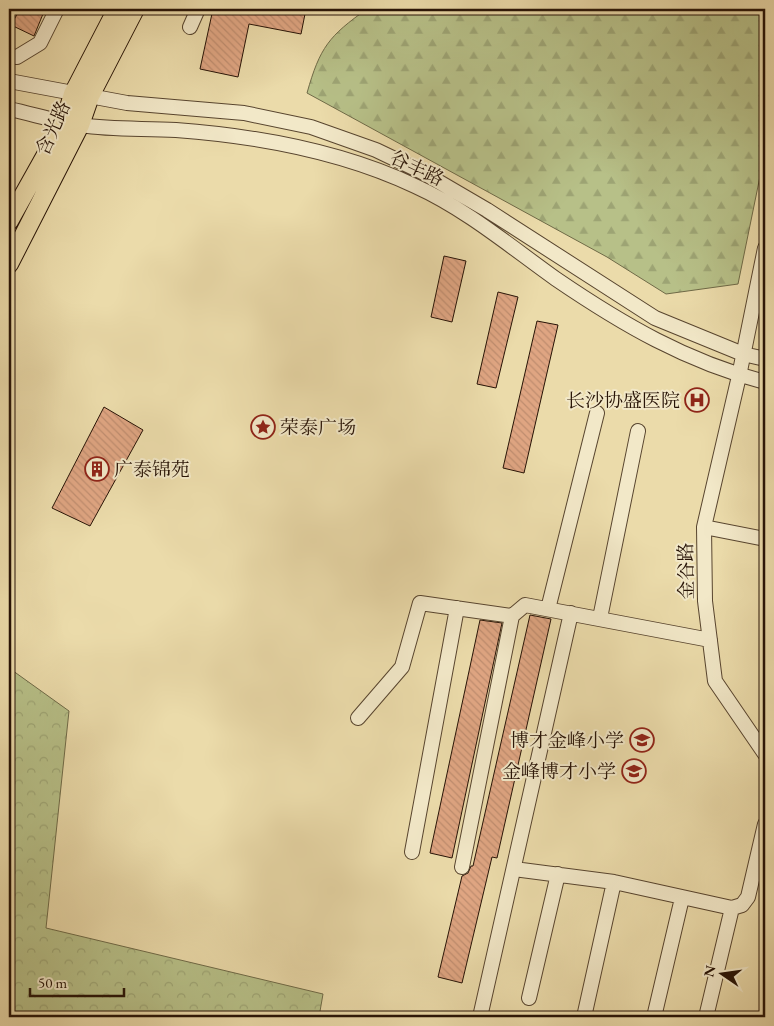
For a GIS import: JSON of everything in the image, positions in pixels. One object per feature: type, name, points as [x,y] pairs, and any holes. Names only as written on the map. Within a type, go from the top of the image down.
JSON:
[{"type":"main road","name":"含光路","points":[[9,264],[72,123],[81,95],[117,9]]},
{"type":"main road","name":"含光路","points":[[81,95],[135,9]]},
{"type":"main road","name":"含光路","points":[[9,221],[72,123]]},
{"type":"street","points":[[9,56],[17,57],[40,43],[57,9]]},
{"type":"street","points":[[190,27],[198,9]]},
{"type":"street","name":"谷丰路","points":[[9,81],[127,104],[244,113],[311,127],[376,150],[422,172],[487,210],[655,318],[743,354],[765,359]]},
{"type":"street","name":"谷丰路","points":[[9,109],[72,123],[178,131],[270,141],[363,164],[417,186],[477,222],[628,326],[685,355],[739,376],[765,382]]},
{"type":"street","name":"金谷路","points":[[765,248],[739,376],[704,526],[705,601],[716,681],[765,754]]},
{"type":"street","points":[[548,609],[597,412]]},
{"type":"street","points":[[600,618],[638,431]]},
{"type":"street","points":[[704,526],[765,539]]},
{"type":"street","points":[[358,718],[402,667],[420,603],[512,616]]},
{"type":"street","points":[[462,867],[512,616],[526,605],[710,640]]},
{"type":"street","points":[[412,852],[457,608]]},
{"type":"street","points":[[480,1017],[571,613]]},
{"type":"street","points":[[514,869],[614,882],[732,908],[742,905],[748,898],[765,824]]},
{"type":"street","points":[[529,998],[558,874]]},
{"type":"street","points":[[584,1017],[614,882]]},
{"type":"street","points":[[654,1017],[682,898]]},
{"type":"street","points":[[706,1017],[732,908]]},
{"type":"green space","points":[[367,9],[765,9],[765,152],[738,284],[666,294],[607,257],[307,93],[317,64],[328,44],[343,27]]},
{"type":"green space","points":[[9,668],[69,711],[46,928],[323,994],[319,1017],[9,1017]]},
{"type":"building","points":[[20,9],[45,9],[34,36],[11,25]]},
{"type":"building","points":[[213,9],[306,9],[301,34],[249,24],[238,77],[200,69]]},
{"type":"building","points":[[444,256],[466,261],[452,322],[431,317]]},
{"type":"building","points":[[498,292],[518,297],[496,388],[477,384]]},
{"type":"building","points":[[537,321],[558,325],[524,473],[503,468]]},
{"type":"building","name":"广泰锦苑","points":[[104,407],[143,430],[90,526],[52,508]]},
{"type":"building","points":[[530,615],[551,619],[497,858],[492,857],[462,983],[438,977],[462,876],[468,873],[471,866],[473,866]]},
{"type":"building","points":[[480,620],[502,623],[452,858],[430,853]]},
{"type":"place","name":"长沙协盛医院","points":[[697,400]]},
{"type":"place","name":"荣泰广场","points":[[263,427]]},
{"type":"place","name":"广泰锦苑","points":[[97,469]]},
{"type":"place","name":"博才金峰小学","points":[[642,740]]},
{"type":"place","name":"金峰博才小学","points":[[634,771]]}]
